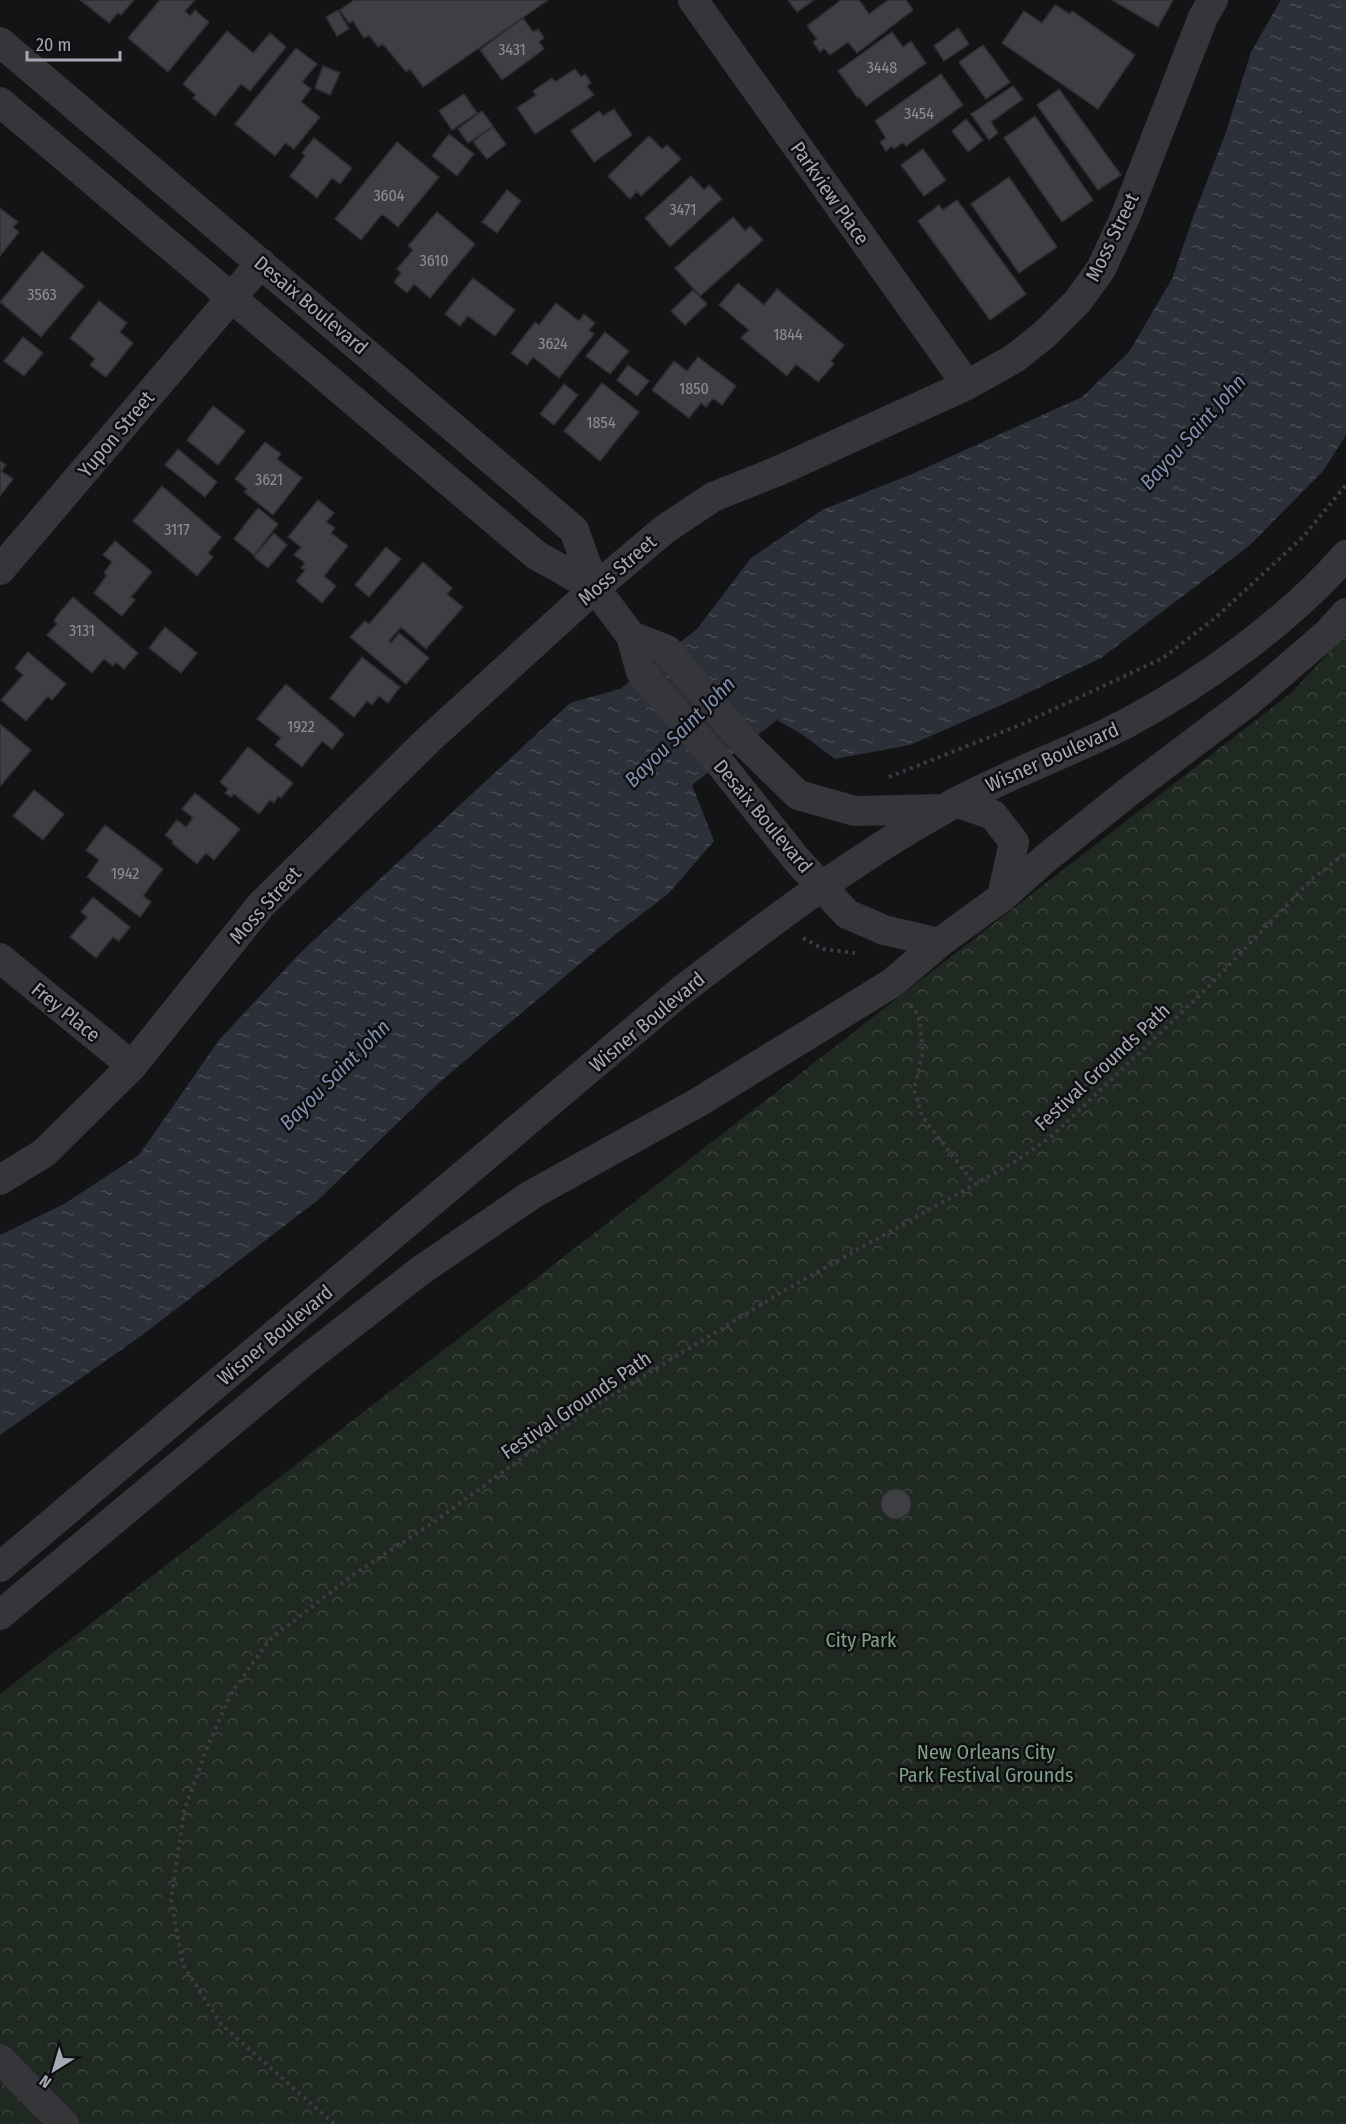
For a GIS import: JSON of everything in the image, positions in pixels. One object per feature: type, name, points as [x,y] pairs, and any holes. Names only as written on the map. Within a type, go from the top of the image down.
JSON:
[{"type":"street","name":"Parkview Place","points":[[693,0],[967,385]]},
{"type":"street","name":"Moss Street","points":[[0,1180],[44,1153],[132,1066],[261,905],[426,742],[595,588],[665,529],[713,496],[778,471],[967,385],[1015,358],[1045,334],[1078,301],[1101,269],[1126,215],[1203,17],[1213,0]]},
{"type":"street","name":"Desaix Boulevard","points":[[0,42],[574,530],[595,588],[631,636],[641,672],[722,766],[797,860],[847,914],[884,930],[939,943]]},
{"type":"street","name":"Desaix Boulevard","points":[[0,102],[536,555],[595,588]]},
{"type":"street","name":"Yupon Street","points":[[0,570],[261,264]]},
{"type":"street","name":"Wisner Boulevard","points":[[0,1567],[681,991],[777,918],[875,851],[950,805],[982,788],[1125,723],[1186,689],[1292,608],[1328,576],[1346,555]]},
{"type":"street","name":"Wisner Boulevard","points":[[0,1615],[303,1362],[420,1271],[531,1195],[697,1103],[892,983],[939,943],[1002,897],[1126,793],[1249,701],[1328,633],[1346,613]]},
{"type":"street","name":"Desaix Boulevard","points":[[631,636],[667,650],[746,744],[798,795],[855,811],[950,805]]},
{"type":"street","points":[[950,805],[993,815],[1014,842],[1002,897]]},
{"type":"street","name":"Frey Place","points":[[0,958],[132,1066]]},
{"type":"street","points":[[0,2059],[64,2124]]},
{"type":"path","name":"Festival Grounds Path","points":[[334,2124],[221,2024],[183,1965],[171,1900],[184,1811],[207,1748],[232,1692],[270,1639],[353,1575],[431,1524],[588,1410],[785,1290],[1013,1163],[1052,1137],[1203,992],[1313,878],[1346,853]]},
{"type":"green space","name":"City Park","points":[[1346,634],[1346,2124],[0,2124],[0,1694],[1291,693]]},
{"type":"water","name":"Bayou Saint John","points":[[1281,0],[1346,0],[1346,435],[1323,471],[1249,546],[1101,658],[1013,700],[910,745],[835,759],[803,735],[777,720],[692,785],[714,841],[669,893],[607,941],[442,1080],[318,1200],[141,1336],[0,1435],[0,1235],[64,1204],[139,1155],[219,1040],[300,953],[570,703],[620,689],[697,629],[751,558],[822,510],[912,474],[1082,397],[1129,352],[1172,279],[1226,132],[1251,52]]},
{"type":"building","points":[[80,0],[134,0],[121,15],[118,13],[109,23]]},
{"type":"building","points":[[160,0],[195,0],[185,11],[190,16],[195,10],[209,22],[168,72],[128,38]]},
{"type":"building","points":[[354,0],[548,0],[423,87],[410,69],[406,72],[383,44],[378,47],[369,35],[364,38],[353,21],[349,23],[340,10]]},
{"type":"building","points":[[788,0],[814,0],[797,12]]},
{"type":"building","points":[[841,0],[859,0],[869,14],[888,0],[906,0],[913,10],[857,53],[848,42],[830,55],[824,48],[820,52],[813,42],[817,39],[807,26]]},
{"type":"building","points":[[1112,0],[1173,0],[1158,27]]},
{"type":"building","points":[[1055,5],[1070,14],[1072,11],[1135,55],[1098,109],[1002,43],[1024,11],[1042,23]]},
{"type":"building","points":[[338,10],[349,29],[337,36],[326,17]]},
{"type":"building","points":[[523,18],[533,32],[538,29],[544,38],[539,42],[544,49],[502,80],[480,50]]},
{"type":"building","points":[[958,28],[969,44],[944,61],[934,46]]},
{"type":"building","points":[[227,31],[253,53],[270,33],[286,47],[250,91],[241,84],[215,116],[193,98],[196,95],[183,84]]},
{"type":"building","points":[[892,32],[903,47],[911,41],[926,63],[866,106],[838,71]]},
{"type":"building","points":[[983,45],[1010,82],[986,99],[959,62]]},
{"type":"building","points":[[296,48],[317,64],[302,82],[311,89],[301,102],[320,117],[294,149],[285,143],[275,156],[235,124]]},
{"type":"building","points":[[323,66],[340,73],[330,95],[315,88]]},
{"type":"building","points":[[575,69],[581,77],[585,74],[591,83],[587,86],[594,95],[535,134],[517,108],[536,95],[533,91],[552,78],[555,82]]},
{"type":"building","points":[[941,74],[963,105],[906,146],[903,142],[894,149],[892,146],[886,151],[880,142],[886,138],[875,121]]},
{"type":"building","points":[[1013,86],[1023,99],[991,122],[998,133],[989,140],[971,114]]},
{"type":"building","points":[[1059,89],[1121,175],[1098,190],[1037,105]]},
{"type":"building","points":[[464,94],[477,113],[452,130],[439,111]]},
{"type":"building","points":[[614,109],[632,135],[594,162],[571,131],[599,111],[603,116]]},
{"type":"building","points":[[482,111],[493,126],[468,143],[458,129]]},
{"type":"building","points":[[1035,116],[1093,200],[1062,222],[1004,138]]},
{"type":"building","points":[[966,119],[983,140],[968,152],[952,131]]},
{"type":"building","points":[[493,127],[506,144],[487,159],[473,142]]},
{"type":"building","points":[[449,134],[474,154],[457,176],[432,156]]},
{"type":"building","points":[[649,136],[662,149],[667,145],[681,159],[641,196],[637,191],[630,199],[608,176]]},
{"type":"building","points":[[314,138],[352,168],[340,184],[332,178],[317,198],[290,176],[305,156],[302,153]]},
{"type":"building","points":[[397,142],[439,177],[398,227],[382,214],[361,240],[335,219]]},
{"type":"building","points":[[923,149],[946,180],[924,196],[901,165]]},
{"type":"building","points":[[691,176],[704,190],[709,185],[722,199],[670,247],[645,218]]},
{"type":"building","points":[[1009,177],[1057,247],[1019,273],[971,204]]},
{"type":"building","points":[[507,190],[521,201],[497,233],[482,222]]},
{"type":"building","points":[[957,200],[1026,294],[990,320],[918,221],[939,205],[943,210]]},
{"type":"building","points":[[0,208],[18,222],[13,227],[19,232],[0,256]]},
{"type":"building","points":[[437,212],[475,244],[430,298],[414,284],[407,293],[394,282],[401,273],[397,269],[413,250],[408,246]]},
{"type":"building","points":[[733,217],[745,231],[750,226],[763,240],[700,296],[675,268]]},
{"type":"building","points":[[42,251],[84,286],[41,337],[0,302]]},
{"type":"building","points":[[473,278],[515,310],[495,336],[468,316],[460,326],[445,314]]},
{"type":"building","points":[[738,283],[764,305],[777,289],[844,345],[831,361],[834,364],[818,382],[796,364],[787,376],[741,338],[749,330],[719,305]]},
{"type":"building","points":[[693,290],[707,304],[685,325],[671,311]]},
{"type":"building","points":[[99,301],[127,323],[120,332],[133,343],[106,377],[90,365],[95,359],[70,338]]},
{"type":"building","points":[[556,303],[579,321],[584,314],[595,323],[589,330],[594,334],[559,378],[533,357],[527,365],[511,353],[535,322],[539,325]]},
{"type":"building","points":[[605,332],[629,351],[610,374],[586,356]]},
{"type":"building","points":[[23,337],[43,353],[24,376],[4,361]]},
{"type":"building","points":[[698,357],[736,386],[722,405],[713,398],[706,407],[701,403],[689,418],[652,390],[674,361],[687,371]]},
{"type":"building","points":[[628,365],[649,381],[637,396],[617,380]]},
{"type":"building","points":[[602,383],[639,412],[600,461],[564,431]]},
{"type":"building","points":[[564,384],[578,395],[554,425],[540,414]]},
{"type":"building","points":[[213,406],[245,431],[218,465],[187,440]]},
{"type":"building","points":[[265,442],[281,454],[277,459],[302,478],[273,515],[244,492],[247,489],[235,479]]},
{"type":"building","points":[[178,449],[217,482],[205,497],[165,465]]},
{"type":"building","points":[[0,461],[6,465],[1,471],[13,479],[0,496]]},
{"type":"building","points":[[162,486],[221,537],[208,553],[213,557],[197,576],[133,521]]},
{"type":"building","points":[[318,500],[334,513],[326,522],[335,528],[331,533],[348,546],[324,576],[336,586],[322,603],[296,581],[305,570],[301,568],[305,563],[294,555],[301,547],[288,537]]},
{"type":"building","points":[[258,508],[278,524],[254,555],[234,539]]},
{"type":"building","points":[[274,533],[287,545],[268,568],[254,557]]},
{"type":"building","points":[[115,541],[152,572],[131,597],[135,600],[122,616],[94,593],[107,575],[104,573],[112,562],[103,555]]},
{"type":"building","points":[[386,547],[401,559],[369,597],[355,585]]},
{"type":"building","points":[[423,562],[452,588],[447,594],[463,607],[426,649],[401,627],[389,641],[391,643],[399,633],[429,658],[406,684],[350,637],[365,621],[369,624]]},
{"type":"building","points":[[73,597],[138,653],[124,669],[116,662],[113,666],[104,659],[92,673],[47,635],[57,624],[54,621],[60,612]]},
{"type":"building","points":[[165,627],[197,653],[181,673],[149,648]]},
{"type":"building","points":[[28,652],[66,684],[52,700],[48,696],[26,721],[1,700],[23,675],[15,668]]},
{"type":"building","points":[[362,657],[400,687],[388,703],[379,696],[372,705],[367,701],[354,717],[330,698]]},
{"type":"building","points":[[286,684],[344,734],[332,749],[322,741],[302,767],[275,745],[281,738],[257,719]]},
{"type":"building","points":[[0,724],[31,750],[0,786]]},
{"type":"building","points":[[248,747],[293,783],[281,798],[278,796],[274,803],[270,800],[259,814],[234,794],[231,797],[225,793],[228,789],[220,782]]},
{"type":"building","points":[[34,790],[64,814],[43,840],[13,816]]},
{"type":"building","points":[[195,793],[240,829],[214,860],[206,853],[197,864],[165,835],[177,820],[186,827],[193,818],[182,809]]},
{"type":"building","points":[[105,825],[163,869],[143,896],[151,902],[140,917],[87,877],[99,860],[86,850]]},
{"type":"building","points":[[93,897],[130,927],[119,941],[113,937],[96,958],[70,937],[87,917],[81,912]]},
{"type":"building","points":[[896,1489],[906,1494],[911,1504],[906,1514],[896,1519],[886,1514],[881,1504],[886,1494]]},
{"type":"park label","name":"New Orleans City Park Festival Grounds","points":[[986,1764]]}]
